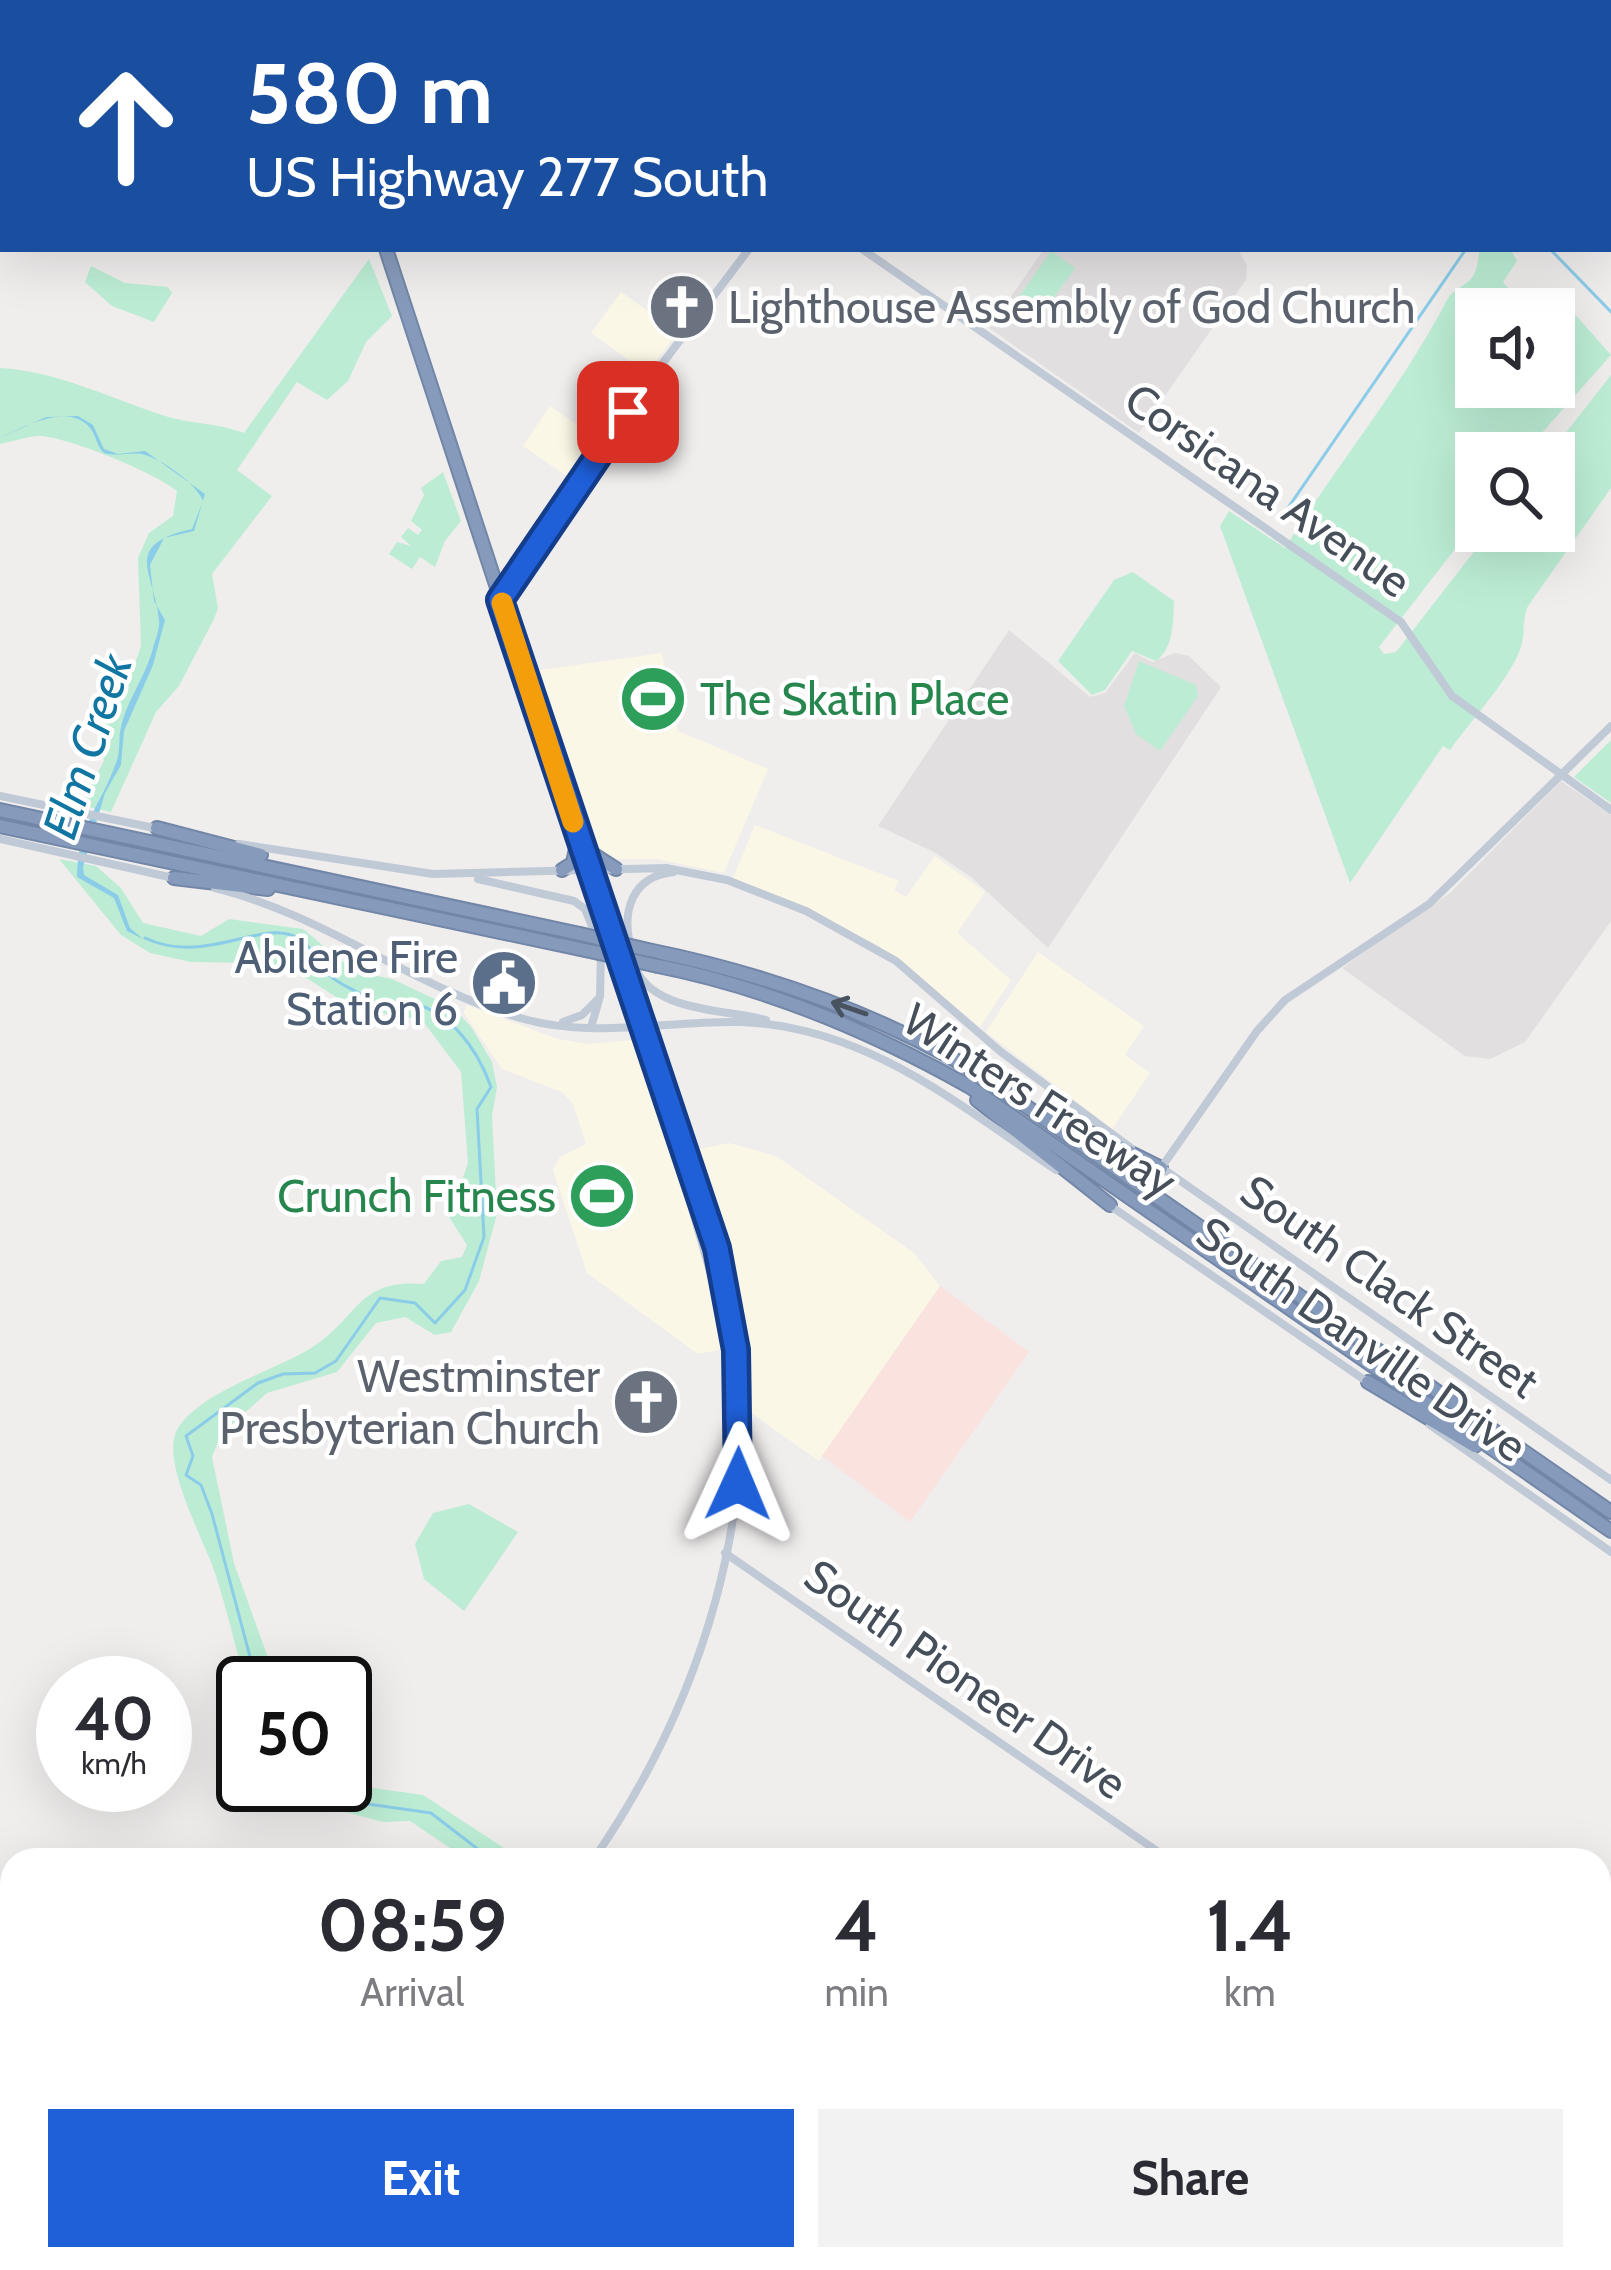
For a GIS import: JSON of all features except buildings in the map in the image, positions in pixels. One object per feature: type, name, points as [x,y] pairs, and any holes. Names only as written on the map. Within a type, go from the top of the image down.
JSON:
[{"type":"highway","points":[[387,252],[640,1024]]},
{"type":"highway","name":"Winters Freeway","points":[[0,811],[580,934],[765,978],[870,1015],[969,1067],[1611,1512]]},
{"type":"highway","name":"Winters Freeway","points":[[0,826],[68,824]]},
{"type":"highway","points":[[158,828],[395,892]]},
{"type":"highway","name":"Winters Freeway","points":[[111,833],[760,991],[867,1032],[933,1066],[1024,1123],[1611,1532]]},
{"type":"highway","points":[[580,842],[616,869]]},
{"type":"highway","points":[[562,870],[573,862],[580,842]]},
{"type":"highway","points":[[173,878],[425,913]]},
{"type":"highway","points":[[933,1066],[1110,1205]]},
{"type":"highway","points":[[969,1067],[1162,1168]]},
{"type":"highway","points":[[1368,1382],[1562,1497]]},
{"type":"main road","points":[[500,600],[650,380],[747,252]]},
{"type":"main road","name":"Corsicana Avenue","points":[[866,252],[1401,622],[1452,696],[1611,810]]},
{"type":"main road","points":[[1162,1168],[1257,1031],[1286,1000],[1429,904],[1611,726]]},
{"type":"main road","name":"South Clack Street","points":[[0,796],[68,824],[111,833],[158,828],[352,864],[465,876],[590,869],[688,871],[806,911],[878,950],[1062,1100],[1611,1480]]},
{"type":"main road","name":"South Danville Drive","points":[[0,839],[248,896],[453,995],[556,1025],[787,1025],[849,1042],[910,1070],[1611,1552]]},
{"type":"main road","points":[[688,871],[650,879],[628,905],[625,928],[643,982],[666,998],[787,1025]]},
{"type":"main road","points":[[465,876],[563,898],[585,909],[604,967],[591,1028]]},
{"type":"main road","points":[[556,1025],[582,1015],[600,997]]},
{"type":"main road","points":[[640,1024],[642,1045],[705,1241],[721,1310],[733,1490]]},
{"type":"main road","points":[[603,1848],[680,1708],[702,1648],[730,1522],[739,1388],[731,1316],[713,1232],[654,1051],[640,1024]]},
{"type":"main road","points":[[654,1051],[657,1034],[671,1024]]},
{"type":"main road","points":[[614,1026],[642,1045]]},
{"type":"main road","name":"South Pioneer Drive","points":[[725,1552],[1153,1848]]},
{"type":"shaded area","points":[[1042,252],[1239,252],[1247,265],[1246,280],[1139,433],[989,328]]},
{"type":"shaded area","points":[[621,292],[678,332],[647,373],[591,333]]},
{"type":"shaded area","points":[[550,406],[599,440],[571,479],[523,446]]},
{"type":"shaded area","points":[[1009,630],[1090,697],[1105,693],[1135,653],[1152,662],[1175,653],[1189,656],[1221,687],[1048,948],[971,877],[936,853],[878,826]]},
{"type":"shaded area","points":[[662,653],[678,731],[768,769],[724,873],[657,859],[606,859],[593,849],[533,671]]},
{"type":"shaded area","points":[[1561,781],[1611,815],[1611,921],[1525,1042],[1490,1059],[1465,1056],[1342,968],[1450,893]]},
{"type":"shaded area","points":[[755,825],[899,881],[894,890],[906,897],[935,856],[985,892],[957,933],[1011,980],[980,1027],[878,945],[733,878]]},
{"type":"shaded area","points":[[1038,952],[1144,1026],[1125,1055],[1150,1073],[1112,1129],[986,1032]]},
{"type":"shaded area","points":[[466,1005],[558,1039],[588,1044],[632,1040],[638,1046],[705,1251],[723,1349],[698,1354],[587,1273],[553,1170],[560,1157],[586,1144],[573,1104],[562,1092],[502,1069],[464,1013]]},
{"type":"shaded area","points":[[729,1143],[776,1156],[914,1253],[940,1286],[819,1461],[744,1408],[723,1253],[689,1151]]},
{"type":"shaded area","points":[[940,1286],[1029,1352],[910,1522],[822,1456]]},
{"type":"green space","points":[[1050,252],[1075,268],[1041,316],[1017,300]]},
{"type":"green space","points":[[1479,252],[1512,252],[1517,261],[1503,282],[1508,288],[1459,288],[1473,276]]},
{"type":"green space","points":[[369,259],[392,316],[366,342],[348,381],[327,400],[297,382],[237,470],[272,496],[212,574],[218,608],[214,619],[179,686],[156,712],[111,812],[80,805],[104,761],[102,726],[126,690],[141,646],[138,558],[149,533],[173,516],[177,491],[131,466],[67,441],[37,436],[0,444],[0,368],[62,379],[172,418],[244,433]]},
{"type":"green space","points":[[91,266],[125,283],[168,287],[172,293],[154,322],[112,306],[85,282]]},
{"type":"green space","points":[[1455,291],[1455,408],[1564,408],[1543,432],[1455,432],[1455,549],[1379,647],[1384,654],[1396,652],[1474,552],[1566,552],[1528,606],[1518,655],[1501,683],[1450,750],[1443,746],[1350,883],[1220,526],[1229,511],[1285,548],[1410,364]]},
{"type":"green space","points":[[1575,314],[1611,355],[1575,396]]},
{"type":"green space","points":[[1611,375],[1611,488],[1575,539],[1575,432],[1566,432]]},
{"type":"green space","points":[[443,472],[461,521],[445,541],[435,567],[420,557],[412,569],[389,554],[397,542],[411,546],[401,537],[408,528],[418,535],[422,530],[411,521],[424,495],[421,488]]},
{"type":"green space","points":[[1133,572],[1174,601],[1169,642],[1156,661],[1132,651],[1105,690],[1092,695],[1058,661],[1114,580]]},
{"type":"green space","points":[[1139,661],[1196,685],[1198,696],[1160,751],[1136,734],[1124,706]]},
{"type":"green space","points":[[1611,740],[1611,803],[1574,777]]},
{"type":"green space","points":[[59,859],[96,866],[121,888],[143,923],[201,936],[229,919],[303,929],[354,971],[392,979],[454,1008],[492,1062],[497,1087],[492,1116],[497,1214],[479,1281],[451,1332],[435,1335],[405,1317],[376,1323],[337,1372],[267,1393],[221,1434],[212,1457],[234,1563],[267,1656],[238,1656],[216,1576],[179,1480],[173,1442],[178,1428],[204,1403],[311,1348],[371,1294],[385,1287],[424,1284],[441,1261],[462,1257],[467,1245],[449,1217],[468,1163],[461,1072],[422,1020],[353,1008],[308,979],[263,963],[191,962],[150,953],[121,935]]},
{"type":"green space","points":[[469,1504],[518,1532],[464,1611],[424,1579],[415,1544],[433,1513]]},
{"type":"green space","points":[[372,1788],[423,1795],[504,1848],[450,1848],[410,1821],[383,1822],[346,1812],[372,1812]]},
{"type":"water","points":[[78,416],[93,425],[104,449],[118,454],[145,451],[159,461],[142,454],[114,455],[104,453],[90,428],[70,417],[28,425],[46,417]]},
{"type":"water","points":[[163,539],[150,565],[153,590],[147,564],[149,553]]},
{"type":"water","points":[[157,606],[165,620],[153,665],[124,731],[121,765],[105,793],[83,867],[84,875],[118,895],[130,928],[143,939],[127,931],[114,898],[77,877],[86,829],[116,763],[124,717],[157,635]]},
{"type":"waterway","points":[[1281,518],[1464,252]]},
{"type":"waterway","points":[[1553,252],[1611,312]]},
{"type":"waterway","name":"Elm Creek","points":[[145,938],[190,947],[269,933],[299,939],[329,975],[375,1006],[420,1005],[447,1021],[469,1045],[491,1087],[477,1109],[484,1237],[465,1290],[435,1323],[415,1303],[380,1298],[336,1361],[315,1373],[283,1374],[258,1383],[186,1436],[193,1456],[186,1475],[201,1485],[212,1514],[250,1656]]},
{"type":"waterway","name":"Elm Creek","points":[[372,1805],[431,1813],[476,1848]]},
{"type":"slow traffic","points":[[502,603],[573,822]]},
{"type":"place","name":"Lighthouse Assembly of God Church","points":[[682,307]]},
{"type":"place","name":"The Skatin Place","points":[[653,699]]},
{"type":"place","name":"Abilene Fire Station 6","points":[[504,983]]},
{"type":"place","name":"Crunch Fitness","points":[[602,1196]]},
{"type":"place","name":"Westminster Presbyterian Church","points":[[646,1402]]},
{"type":"route","points":[[628,412],[500,600],[717,1248],[736,1350],[738,1484]]}]
